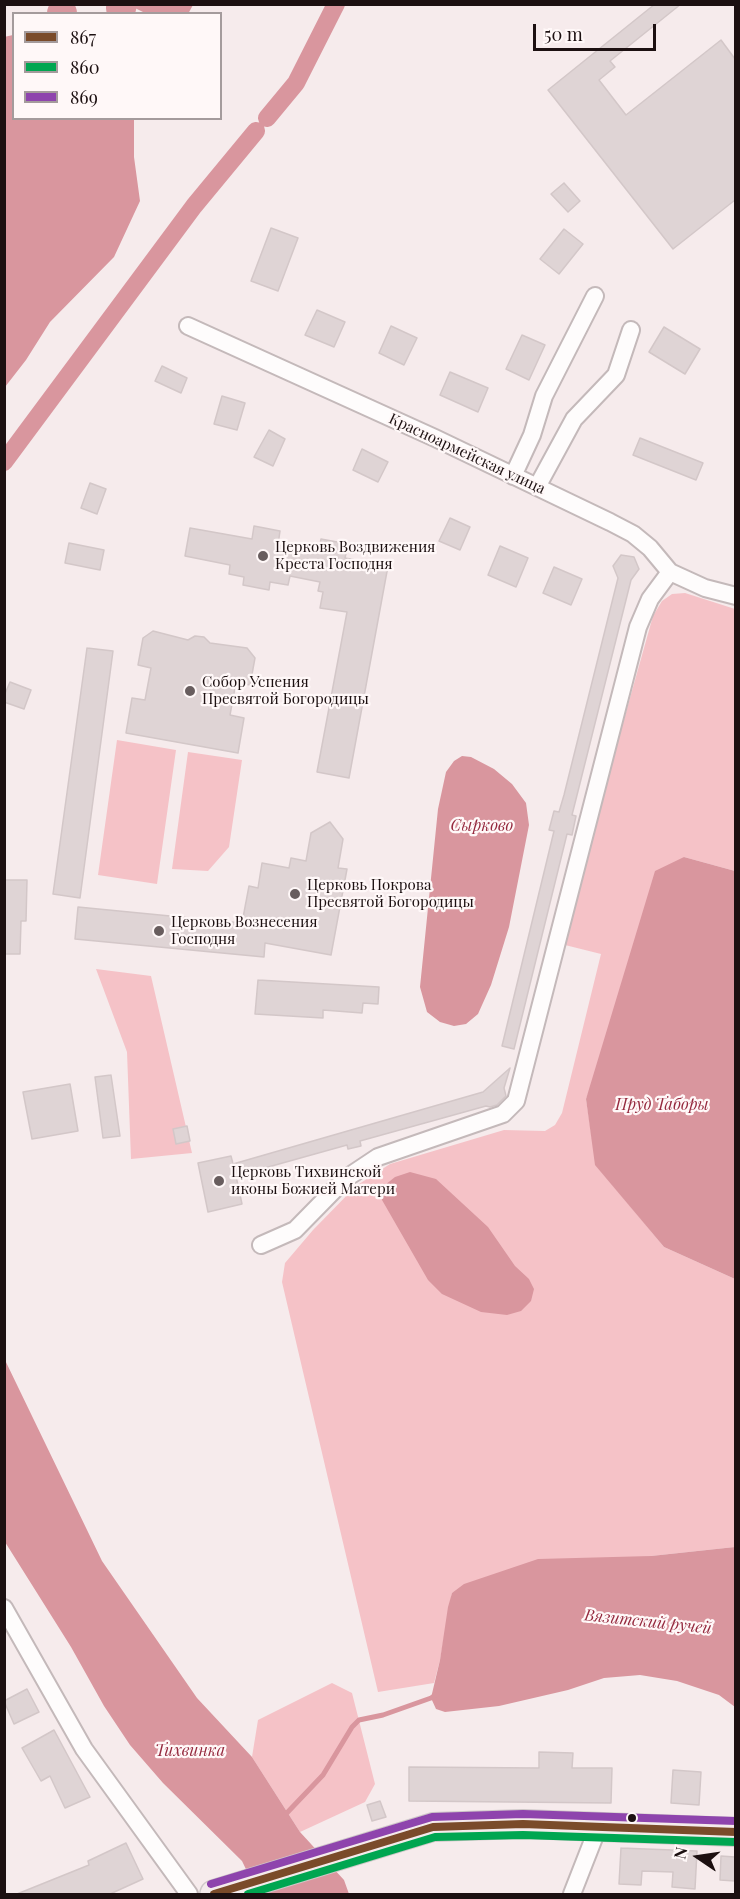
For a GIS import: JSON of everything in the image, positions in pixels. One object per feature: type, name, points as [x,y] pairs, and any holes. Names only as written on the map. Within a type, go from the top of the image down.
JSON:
[{"type":"main road","points":[[214,1894],[433,1827],[523,1824],[599,1825],[735,1832]]},
{"type":"street","points":[[513,476],[532,435],[544,396],[595,296]]},
{"type":"street","name":"Красноармейская улица","points":[[188,326],[537,487],[633,534],[650,548],[670,572],[696,584],[735,596]]},
{"type":"street","points":[[537,487],[574,419],[616,375],[631,330]]},
{"type":"street","points":[[261,1245],[295,1230],[345,1179],[378,1157],[503,1114],[516,1101],[638,627],[650,599],[670,572]]},
{"type":"street","points":[[4,1608],[84,1749],[189,1894]]},
{"type":"street","points":[[572,1894],[599,1825]]},
{"type":"shaded area","points":[[685,593],[735,609],[735,871],[684,857],[586,1099],[596,1165],[664,1247],[735,1279],[735,1547],[651,1556],[452,1593],[434,1683],[378,1692],[282,1282],[285,1263],[356,1186],[390,1164],[504,1130],[545,1131],[555,1125],[562,1113],[601,954],[561,944],[653,616],[662,601],[672,594]]},
{"type":"shaded area","points":[[117,740],[176,750],[157,884],[98,875]]},
{"type":"shaded area","points":[[188,752],[242,760],[229,847],[208,871],[172,869]]},
{"type":"shaded area","points":[[96,969],[151,976],[192,1153],[131,1159],[127,1052]]},
{"type":"shaded area","points":[[332,1683],[352,1693],[375,1784],[365,1802],[300,1832],[252,1757],[258,1720]]},
{"type":"water","points":[[129,5],[193,5],[189,12],[143,12]]},
{"type":"water","points":[[12,35],[12,120],[134,120],[134,157],[140,201],[114,257],[50,322],[26,360],[5,387],[4,37]]},
{"type":"water","name":"Сырково","points":[[462,756],[471,757],[494,769],[512,784],[526,803],[529,825],[509,927],[491,985],[478,1014],[466,1024],[454,1026],[440,1022],[427,1012],[420,987],[438,809],[446,772],[454,761]]},
{"type":"water","name":"Пруд Таборы","points":[[684,857],[735,871],[735,1279],[664,1247],[595,1165],[586,1099],[655,871]]},
{"type":"water","points":[[410,1172],[436,1179],[488,1227],[515,1266],[529,1279],[534,1289],[531,1301],[521,1311],[507,1315],[481,1312],[442,1294],[428,1280],[382,1200],[381,1192],[385,1185],[395,1177]]},
{"type":"water","name":"Тихвинка","points":[[4,1358],[102,1561],[197,1698],[252,1757],[300,1832],[344,1880],[349,1894],[258,1894],[242,1861],[163,1783],[130,1745],[104,1706],[71,1647],[5,1542]]},
{"type":"water","name":"Вязитский ручей","points":[[735,1547],[735,1707],[719,1695],[677,1681],[640,1675],[604,1678],[568,1690],[499,1706],[445,1712],[436,1709],[431,1698],[440,1660],[448,1607],[452,1593],[464,1584],[538,1559],[651,1556]]},
{"type":"building","points":[[655,4],[681,4],[610,61],[615,67],[599,80],[626,115],[721,40],[735,59],[735,200],[673,249],[548,90]]},
{"type":"building","points":[[564,183],[580,201],[568,212],[551,194]]},
{"type":"building","points":[[271,228],[298,238],[278,291],[251,281]]},
{"type":"building","points":[[564,229],[583,244],[559,274],[540,259]]},
{"type":"building","points":[[317,310],[345,322],[334,347],[305,335]]},
{"type":"building","points":[[391,326],[417,338],[404,365],[379,353]]},
{"type":"building","points":[[664,327],[700,349],[685,374],[649,352]]},
{"type":"building","points":[[522,335],[545,345],[529,380],[506,369]]},
{"type":"building","points":[[162,366],[187,378],[181,393],[155,381]]},
{"type":"building","points":[[450,372],[488,388],[478,412],[440,395]]},
{"type":"building","points":[[222,396],[245,403],[237,430],[214,424]]},
{"type":"building","points":[[269,430],[285,439],[273,466],[254,457]]},
{"type":"building","points":[[640,438],[703,463],[696,480],[633,455]]},
{"type":"building","points":[[362,449],[388,462],[378,482],[353,470]]},
{"type":"building","points":[[90,483],[106,489],[97,514],[81,508]]},
{"type":"building","points":[[450,518],[470,527],[460,550],[439,541]]},
{"type":"building","points":[[254,526],[280,531],[278,545],[318,553],[321,539],[348,544],[345,558],[388,566],[349,778],[317,772],[347,612],[320,608],[323,592],[318,591],[320,582],[290,576],[288,585],[270,582],[269,590],[243,585],[244,577],[229,574],[230,565],[185,556],[190,528],[252,539]]},
{"type":"building","points":[[69,543],[104,550],[100,570],[65,563]]},
{"type":"building","points":[[500,546],[528,558],[516,587],[488,575]]},
{"type":"building","points":[[621,555],[634,557],[639,569],[631,580],[572,815],[576,816],[572,835],[567,834],[514,1049],[502,1046],[554,831],[549,830],[554,811],[559,812],[564,795],[618,578],[613,566]]},
{"type":"building","points":[[554,567],[582,579],[571,605],[543,593]]},
{"type":"building","name":"Собор Успения Пресвятой Богородицы","points":[[153,631],[188,640],[195,636],[204,637],[210,643],[247,648],[255,658],[250,685],[236,682],[230,715],[244,718],[238,753],[126,733],[132,698],[145,700],[151,668],[138,665],[143,638]]},
{"type":"building","points":[[87,648],[113,651],[80,898],[53,894]]},
{"type":"building","points":[[10,682],[31,690],[24,709],[4,702]]},
{"type":"building","points":[[330,822],[343,839],[338,868],[347,869],[331,955],[265,943],[264,957],[75,939],[78,907],[242,923],[249,886],[258,888],[262,863],[289,868],[291,858],[306,861],[311,833]]},
{"type":"building","points":[[4,880],[27,880],[26,921],[21,921],[20,954],[4,954]]},
{"type":"building","points":[[258,980],[379,987],[378,1004],[363,1003],[362,1013],[323,1010],[323,1018],[255,1014]]},
{"type":"building","points":[[510,1068],[504,1088],[506,1096],[497,1105],[486,1106],[360,1141],[361,1146],[348,1149],[347,1145],[236,1176],[242,1204],[208,1212],[198,1163],[231,1156],[233,1164],[483,1092]]},
{"type":"building","points":[[111,1075],[120,1136],[103,1138],[95,1077]]},
{"type":"building","points":[[70,1084],[78,1131],[32,1139],[23,1092]]},
{"type":"building","points":[[187,1126],[190,1141],[176,1144],[173,1129]]},
{"type":"building","points":[[27,1689],[39,1712],[14,1724],[4,1701]]},
{"type":"building","points":[[54,1730],[90,1797],[65,1808],[50,1776],[41,1781],[22,1748]]},
{"type":"building","points":[[539,1752],[573,1753],[572,1768],[612,1768],[611,1803],[409,1801],[409,1767],[539,1768]]},
{"type":"building","points":[[673,1770],[701,1772],[699,1805],[671,1803]]},
{"type":"building","points":[[380,1801],[386,1817],[372,1821],[367,1805]]},
{"type":"building","points":[[126,1843],[143,1879],[110,1894],[17,1894],[89,1865],[88,1861]]},
{"type":"building","points":[[621,1848],[697,1851],[695,1889],[672,1887],[673,1872],[642,1871],[641,1885],[619,1884]]},
{"type":"building","points":[[721,1856],[735,1857],[735,1881],[720,1880]]},
{"type":"waterway","name":"Тихвинка","points":[[121,8],[122,4]]},
{"type":"waterway","points":[[267,118],[296,83],[336,4]]},
{"type":"waterway","points":[[4,462],[194,206],[256,131]]},
{"type":"waterway","points":[[283,1817],[323,1775],[352,1727],[359,1720],[383,1715],[437,1694]]},
{"type":"transit line","name":"869","points":[[211,1884],[432,1817],[523,1814],[736,1821]]},
{"type":"transit line","name":"867","points":[[214,1894],[433,1827],[523,1824],[736,1832]]},
{"type":"transit line","name":"860","points":[[248,1894],[435,1837],[523,1835],[736,1842]]},
{"type":"place","name":"Церковь Воздвижения Креста Господня","points":[[263,556]]},
{"type":"place","name":"Собор Успения Пресвятой Богородицы","points":[[190,691]]},
{"type":"place","name":"Церковь Покрова Пресвятой Богородицы","points":[[295,894]]},
{"type":"place","name":"Церковь Вознесения Господня","points":[[159,931]]},
{"type":"place","name":"Церковь Тихвинской иконы Божией Матери","points":[[219,1181]]}]
